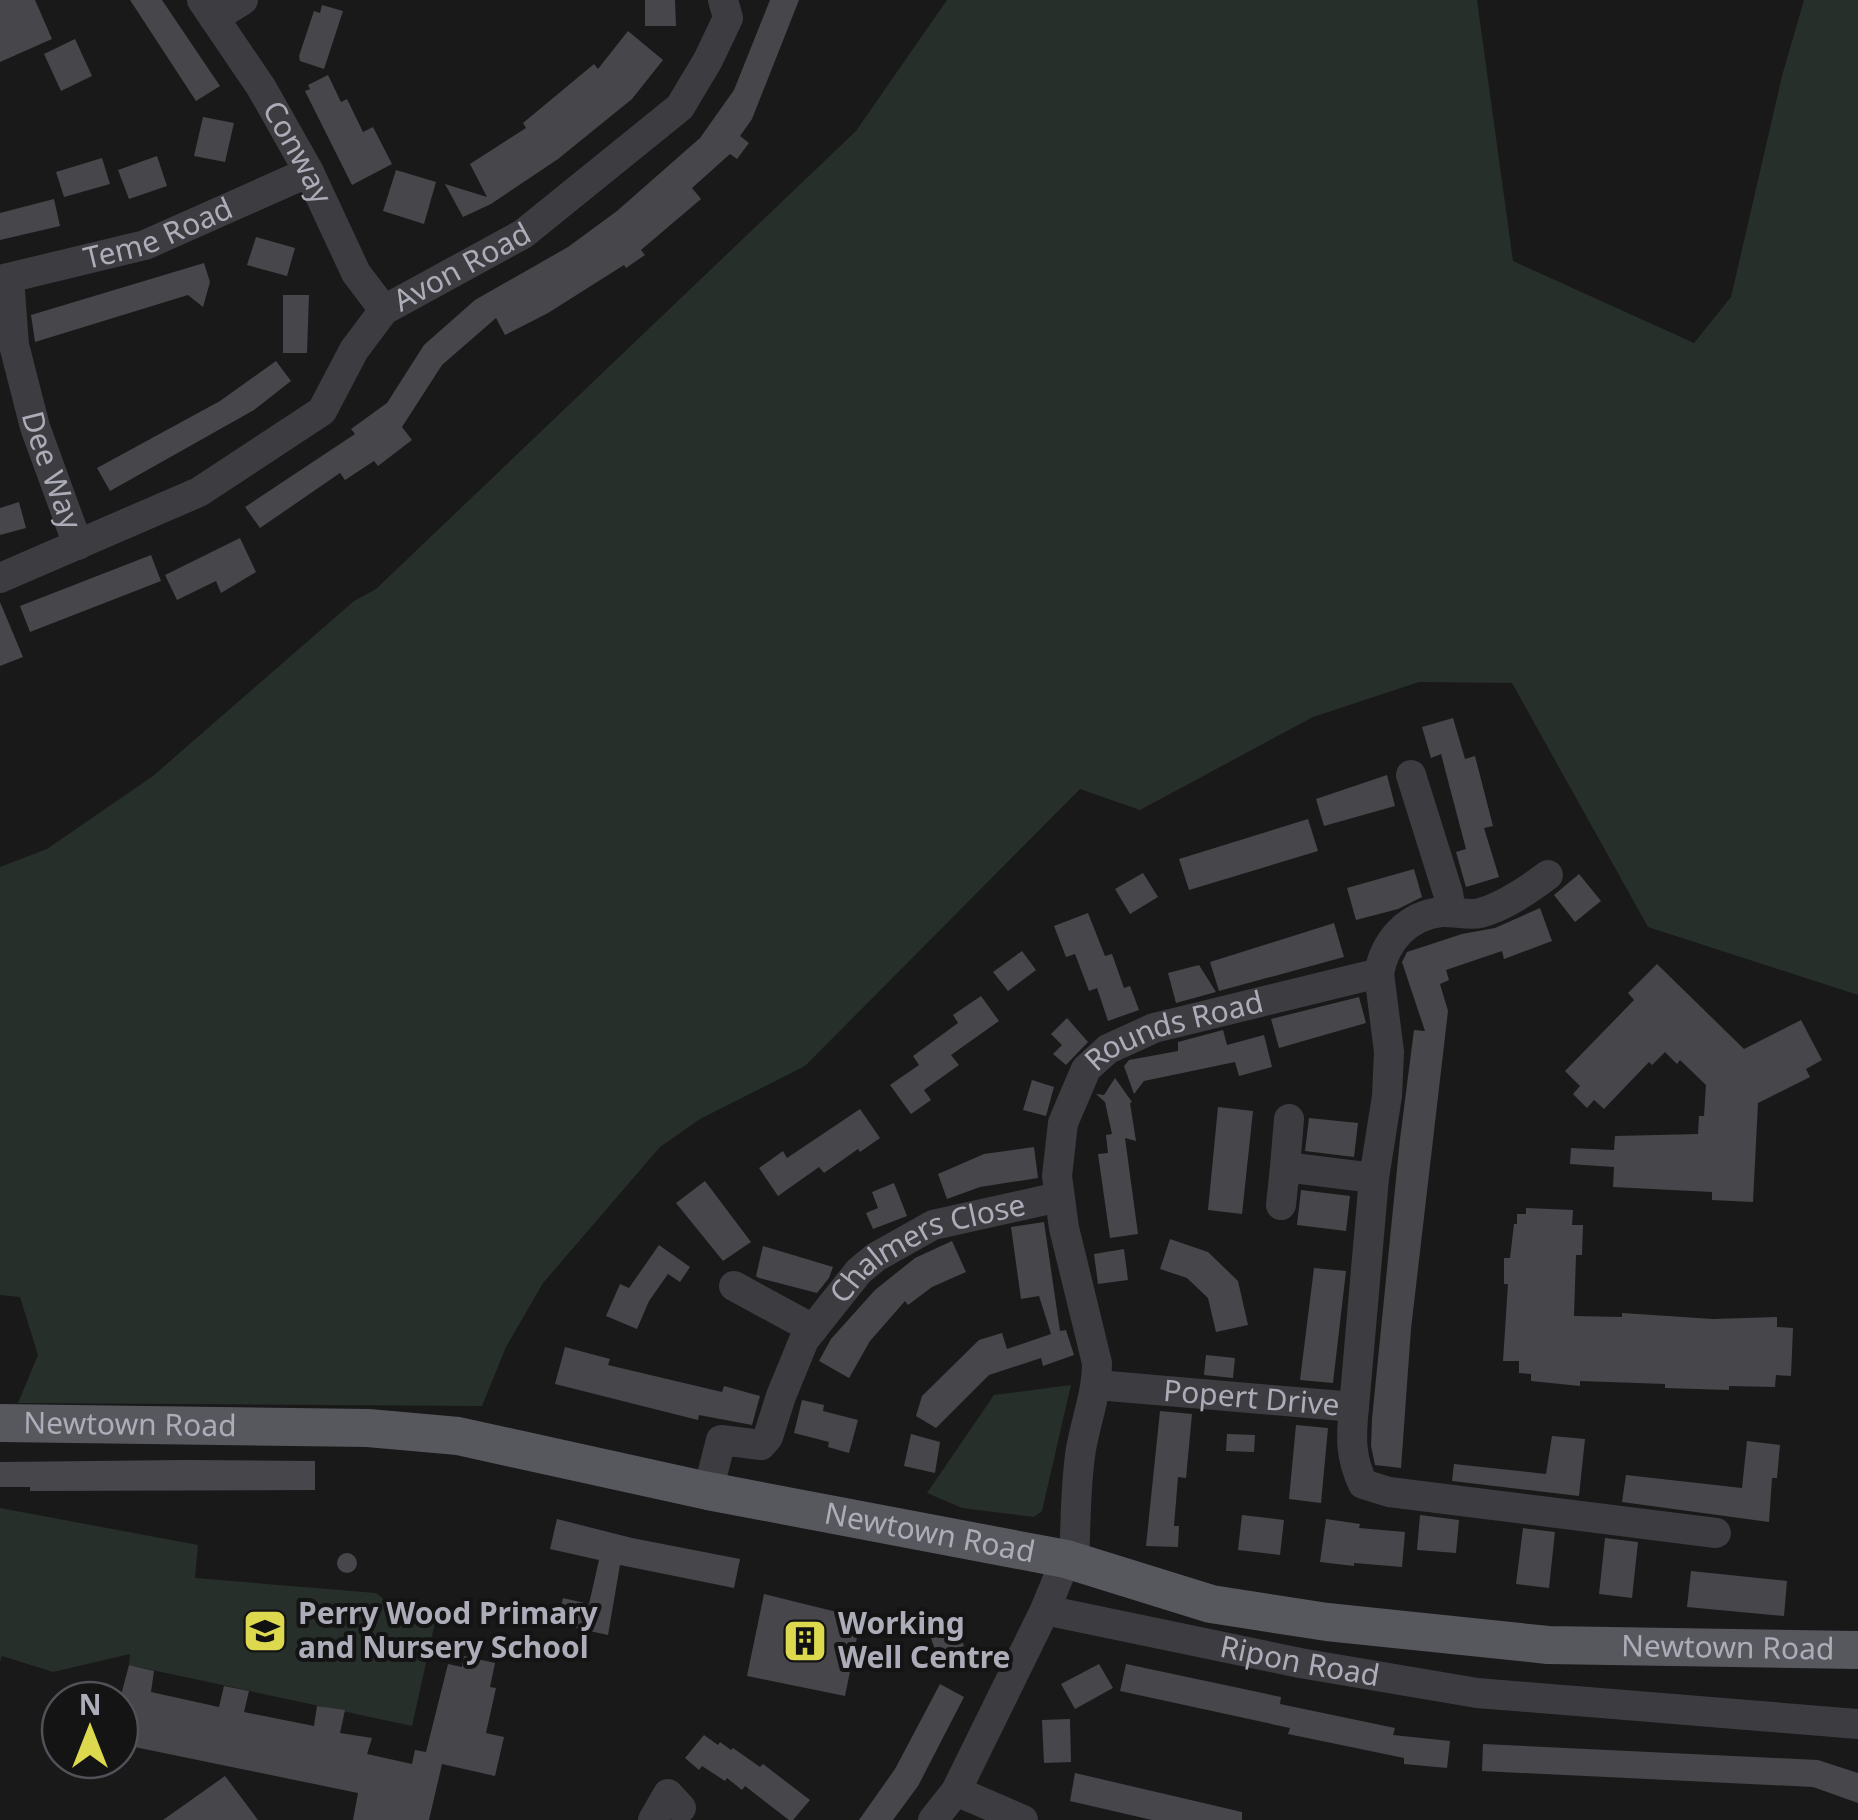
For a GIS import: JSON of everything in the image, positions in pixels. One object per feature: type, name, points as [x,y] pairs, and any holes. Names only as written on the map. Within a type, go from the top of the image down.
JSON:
[{"type":"main road","name":"Newtown Road","points":[[0,1423],[368,1428],[458,1436],[708,1492],[1070,1560],[1211,1604],[1326,1622],[1548,1645],[1858,1650]]},
{"type":"street","points":[[208,9],[243,0]]},
{"type":"street","name":"Avon Road","points":[[0,578],[199,492],[322,410],[354,350],[384,310],[523,234],[680,107],[728,18],[723,0]]},
{"type":"street","name":"Conway","points":[[208,9],[261,87],[310,172],[356,272],[384,310]]},
{"type":"street","name":"Teme Road","points":[[4,279],[145,245],[310,172]]},
{"type":"street","name":"Dee Way","points":[[4,279],[14,346],[35,427],[78,545]]},
{"type":"street","points":[[1411,775],[1448,893],[1450,912]]},
{"type":"street","points":[[1379,973],[1381,960],[1400,929],[1428,915],[1477,914],[1524,892],[1548,875]]},
{"type":"street","name":"Popert Drive","points":[[1097,1385],[1354,1407],[1374,1178],[1388,1096],[1389,1052],[1379,973]]},
{"type":"street","name":"Rounds Road","points":[[933,1820],[956,1791],[1070,1560],[1084,1429],[1097,1385],[1095,1351],[1057,1176],[1063,1123],[1086,1068],[1128,1037],[1180,1020],[1379,973]]},
{"type":"street","points":[[1280,1205],[1289,1120]]},
{"type":"street","points":[[1285,1167],[1374,1178]]},
{"type":"street","name":"Chalmers Close","points":[[708,1492],[721,1440],[761,1446],[768,1437],[791,1370],[813,1329],[859,1271],[905,1238],[953,1219],[1059,1197]]},
{"type":"street","name":"Chalmers Close","points":[[734,1286],[813,1329]]},
{"type":"street","points":[[1354,1407],[1352,1452],[1363,1484],[1389,1492],[1716,1533]]},
{"type":"street","name":"Ripon Road","points":[[1046,1610],[1300,1664],[1477,1693],[1547,1692],[1858,1724]]},
{"type":"street","points":[[956,1791],[1023,1820]]},
{"type":"shaded area","points":[[947,0],[1477,0],[1513,261],[1694,343],[1731,297],[1782,76],[1804,0],[1858,0],[1858,995],[1648,927],[1512,683],[1419,682],[1313,717],[1140,810],[1080,789],[805,1066],[700,1119],[660,1147],[543,1283],[506,1347],[482,1406],[18,1403],[38,1355],[20,1297],[0,1295],[0,867],[47,849],[153,776],[354,601],[376,589],[856,131]]},
{"type":"shaded area","points":[[1071,1385],[1042,1511],[1034,1517],[962,1508],[927,1493],[994,1395]]},
{"type":"shaded area","points":[[0,1508],[198,1545],[195,1578],[376,1593],[390,1604],[436,1618],[412,1726],[129,1665],[130,1654],[53,1672],[2,1656],[0,1662]]},
{"type":"building","points":[[0,0],[35,0],[52,39],[0,62]]},
{"type":"building","points":[[130,0],[162,0],[220,86],[196,101]]},
{"type":"building","points":[[645,0],[675,0],[676,26],[645,26]]},
{"type":"building","points":[[770,0],[799,0],[752,119],[740,136],[749,143],[737,159],[730,154],[692,188],[701,199],[641,250],[645,255],[626,268],[624,265],[505,335],[496,318],[442,365],[402,427],[412,440],[378,466],[374,461],[345,480],[340,473],[260,528],[245,507],[355,434],[351,429],[387,403],[424,345],[475,300],[568,247],[617,211],[700,138],[734,90]]},
{"type":"building","points":[[322,5],[343,11],[324,69],[300,61],[299,56],[314,11],[320,13]]},
{"type":"building","points":[[628,31],[663,60],[632,99],[558,159],[491,204],[463,217],[445,184],[487,197],[470,164],[526,128],[523,123],[594,64],[598,69]]},
{"type":"building","points":[[75,39],[92,76],[61,91],[44,54]]},
{"type":"building","points":[[328,75],[341,102],[347,99],[363,132],[373,127],[392,164],[352,185],[305,91],[310,89],[308,85]]},
{"type":"building","points":[[203,117],[234,123],[225,162],[194,156]]},
{"type":"building","points":[[157,156],[167,186],[129,199],[118,170]]},
{"type":"building","points":[[102,158],[110,184],[64,197],[56,172]]},
{"type":"building","points":[[396,170],[436,182],[424,224],[383,211]]},
{"type":"building","points":[[54,199],[60,226],[0,240],[0,213]]},
{"type":"building","points":[[256,237],[295,248],[287,276],[247,265]]},
{"type":"building","points":[[204,263],[210,282],[203,307],[188,295],[35,342],[31,315]]},
{"type":"building","points":[[283,295],[309,295],[307,353],[283,353]]},
{"type":"building","points":[[276,361],[291,381],[254,410],[110,491],[97,468],[220,401]]},
{"type":"building","points":[[19,502],[26,528],[0,535],[0,508]]},
{"type":"building","points":[[240,538],[256,572],[221,593],[216,581],[177,600],[165,575]]},
{"type":"building","points":[[151,555],[161,581],[30,632],[20,606]]},
{"type":"building","points":[[0,602],[23,657],[0,666]]},
{"type":"building","points":[[1453,718],[1465,759],[1475,756],[1493,826],[1484,828],[1499,877],[1466,887],[1456,852],[1466,849],[1441,754],[1431,758],[1422,727]]},
{"type":"building","points":[[1387,775],[1395,806],[1324,826],[1316,799]]},
{"type":"building","points":[[1308,819],[1318,851],[1189,890],[1179,859]]},
{"type":"building","points":[[1414,869],[1422,897],[1398,909],[1356,920],[1347,888]]},
{"type":"building","points":[[1143,873],[1158,897],[1130,914],[1115,889]]},
{"type":"building","points":[[1579,874],[1601,901],[1575,922],[1554,895]]},
{"type":"building","points":[[1540,908],[1552,941],[1504,959],[1502,951],[1446,970],[1449,980],[1440,984],[1448,1011],[1411,1329],[1401,1468],[1375,1465],[1372,1419],[1400,1139],[1414,1030],[1425,1031],[1402,962],[1407,952],[1495,928]]},
{"type":"building","points":[[1088,913],[1105,956],[1112,954],[1124,988],[1130,986],[1139,1010],[1108,1021],[1097,988],[1089,991],[1075,954],[1066,957],[1054,926]]},
{"type":"building","points":[[1334,923],[1344,957],[1219,991],[1210,962]]},
{"type":"building","points":[[1022,951],[1036,970],[1008,991],[993,972]]},
{"type":"building","points":[[1657,964],[1744,1049],[1801,1020],[1822,1060],[1806,1069],[1810,1077],[1758,1103],[1753,1202],[1712,1200],[1712,1192],[1613,1187],[1614,1167],[1570,1164],[1571,1148],[1614,1150],[1615,1136],[1698,1134],[1699,1116],[1704,1116],[1706,1085],[1680,1060],[1677,1064],[1665,1052],[1652,1065],[1649,1062],[1604,1109],[1594,1100],[1587,1108],[1573,1094],[1580,1086],[1565,1071],[1634,1000],[1628,993]]},
{"type":"building","points":[[1199,965],[1216,992],[1176,1003],[1168,973]]},
{"type":"building","points":[[981,996],[999,1021],[951,1055],[959,1065],[924,1090],[931,1100],[911,1114],[890,1085],[919,1065],[913,1056],[958,1023],[953,1015]]},
{"type":"building","points":[[1359,997],[1366,1023],[1279,1048],[1271,1019]]},
{"type":"building","points":[[1067,1018],[1088,1042],[1066,1065],[1053,1054],[1062,1045],[1051,1034]]},
{"type":"building","points":[[1223,1030],[1227,1045],[1264,1035],[1272,1067],[1239,1076],[1235,1062],[1144,1081],[1134,1094],[1124,1066],[1129,1060],[1178,1051],[1178,1042]]},
{"type":"building","points":[[1115,1078],[1132,1102],[1136,1141],[1125,1138],[1138,1234],[1110,1238],[1098,1154],[1108,1153],[1106,1135],[1112,1134],[1105,1102],[1096,1094],[1104,1095]]},
{"type":"building","points":[[1032,1080],[1054,1087],[1046,1116],[1023,1110]]},
{"type":"building","points":[[1218,1107],[1253,1111],[1242,1214],[1208,1210]]},
{"type":"building","points":[[860,1109],[880,1138],[824,1173],[819,1167],[778,1196],[759,1168],[783,1151],[787,1158]]},
{"type":"building","points":[[1309,1118],[1358,1123],[1354,1157],[1305,1151]]},
{"type":"building","points":[[1034,1147],[1038,1178],[980,1187],[947,1199],[938,1174],[984,1154]]},
{"type":"building","points":[[705,1181],[751,1242],[723,1261],[676,1203]]},
{"type":"building","points":[[894,1183],[907,1216],[873,1229],[866,1213],[878,1208],[872,1192]]},
{"type":"building","points":[[1301,1190],[1350,1196],[1346,1231],[1297,1225]]},
{"type":"building","points":[[1526,1208],[1573,1210],[1572,1225],[1583,1225],[1582,1255],[1576,1255],[1574,1316],[1622,1317],[1622,1313],[1713,1319],[1777,1317],[1777,1327],[1793,1328],[1791,1376],[1776,1375],[1775,1387],[1729,1386],[1729,1390],[1665,1388],[1665,1384],[1580,1381],[1580,1386],[1531,1381],[1531,1374],[1519,1373],[1519,1361],[1503,1361],[1508,1284],[1504,1284],[1504,1258],[1510,1258],[1517,1214],[1526,1214]]},
{"type":"building","points":[[1044,1222],[1060,1331],[1066,1330],[1074,1355],[1043,1366],[1041,1358],[989,1375],[936,1428],[916,1416],[922,1396],[979,1340],[1002,1333],[1007,1349],[1051,1334],[1039,1296],[1021,1299],[1011,1227]]},
{"type":"building","points":[[1170,1239],[1208,1252],[1238,1281],[1248,1325],[1216,1332],[1208,1298],[1187,1278],[1160,1269]]},
{"type":"building","points":[[952,1241],[966,1272],[932,1287],[908,1305],[905,1301],[870,1341],[849,1378],[819,1361],[831,1339],[875,1290],[915,1258]]},
{"type":"building","points":[[659,1245],[690,1267],[680,1282],[668,1274],[649,1301],[637,1329],[606,1316],[620,1284],[629,1288]]},
{"type":"building","points":[[763,1246],[833,1267],[829,1278],[817,1293],[759,1278],[756,1276]]},
{"type":"building","points":[[1124,1249],[1128,1280],[1098,1284],[1094,1254]]},
{"type":"building","points":[[1314,1268],[1346,1271],[1333,1383],[1300,1380]]},
{"type":"building","points":[[565,1347],[610,1359],[608,1365],[722,1392],[724,1386],[760,1396],[752,1425],[699,1415],[698,1420],[555,1384]]},
{"type":"building","points":[[1206,1355],[1235,1358],[1233,1378],[1204,1375]]},
{"type":"building","points":[[802,1400],[824,1405],[823,1411],[858,1420],[849,1453],[828,1447],[829,1442],[794,1433]]},
{"type":"building","points":[[1160,1411],[1192,1414],[1186,1478],[1178,1477],[1174,1526],[1179,1526],[1178,1547],[1146,1546]]},
{"type":"building","points":[[1296,1425],[1328,1428],[1321,1503],[1289,1499]]},
{"type":"building","points":[[911,1434],[940,1442],[935,1473],[904,1466]]},
{"type":"building","points":[[1227,1434],[1255,1435],[1254,1452],[1226,1451]]},
{"type":"building","points":[[1552,1436],[1585,1439],[1579,1496],[1452,1481],[1454,1464],[1546,1474]]},
{"type":"building","points":[[1747,1441],[1780,1445],[1777,1478],[1772,1478],[1769,1522],[1622,1502],[1626,1475],[1742,1488]]},
{"type":"building","points":[[315,1461],[315,1490],[30,1491],[30,1487],[0,1487],[0,1462]]},
{"type":"building","points":[[1242,1515],[1284,1520],[1280,1555],[1238,1550]]},
{"type":"building","points":[[1420,1515],[1459,1520],[1456,1553],[1417,1550]]},
{"type":"building","points":[[557,1519],[740,1559],[734,1588],[620,1565],[608,1635],[557,1624],[563,1598],[589,1604],[599,1560],[550,1549]]},
{"type":"building","points":[[1326,1519],[1360,1524],[1359,1528],[1405,1532],[1402,1567],[1320,1562]]},
{"type":"building","points":[[1523,1528],[1555,1532],[1549,1588],[1516,1584]]},
{"type":"building","points":[[1605,1538],[1638,1542],[1632,1598],[1599,1594]]},
{"type":"building","points":[[347,1553],[357,1563],[347,1573],[337,1563]]},
{"type":"building","points":[[1691,1571],[1787,1581],[1784,1616],[1687,1607]]},
{"type":"building","name":"Working Well Centre","points":[[764,1594],[861,1618],[845,1696],[747,1676]]},
{"type":"building","points":[[952,1614],[964,1646],[937,1655],[926,1624]]},
{"type":"building","points":[[464,1656],[495,1663],[490,1687],[496,1688],[486,1733],[504,1737],[495,1776],[442,1764],[429,1820],[353,1820],[358,1793],[140,1748],[140,1680],[125,1680],[129,1665],[154,1671],[151,1692],[219,1707],[224,1686],[249,1691],[244,1712],[314,1726],[317,1706],[345,1710],[340,1733],[372,1738],[367,1754],[412,1764],[415,1750],[426,1752],[448,1664],[462,1667]]},
{"type":"building","points":[[1099,1664],[1113,1688],[1075,1709],[1061,1684]]},
{"type":"building","points":[[1126,1664],[1281,1697],[1280,1704],[1395,1728],[1393,1735],[1450,1741],[1447,1768],[1404,1764],[1404,1758],[1288,1734],[1290,1728],[1120,1691]]},
{"type":"building","points":[[940,1684],[964,1697],[918,1786],[893,1820],[859,1820],[895,1769]]},
{"type":"building","points":[[1070,1719],[1071,1762],[1044,1763],[1042,1720]]},
{"type":"building","points":[[704,1735],[718,1745],[720,1742],[733,1748],[760,1767],[763,1764],[810,1800],[789,1820],[745,1786],[742,1790],[702,1766],[699,1770],[685,1758]]},
{"type":"building","points":[[1483,1744],[1818,1760],[1858,1773],[1858,1803],[1813,1787],[1482,1771]]},
{"type":"building","points":[[1075,1773],[1242,1812],[1242,1820],[1152,1820],[1070,1801]]},
{"type":"building","points":[[225,1776],[258,1820],[163,1820]]},
{"type":"place","name":"Perry Wood Primary and Nursery School","points":[[265,1631]]},
{"type":"place","name":"Working Well Centre","points":[[805,1641]]}]
